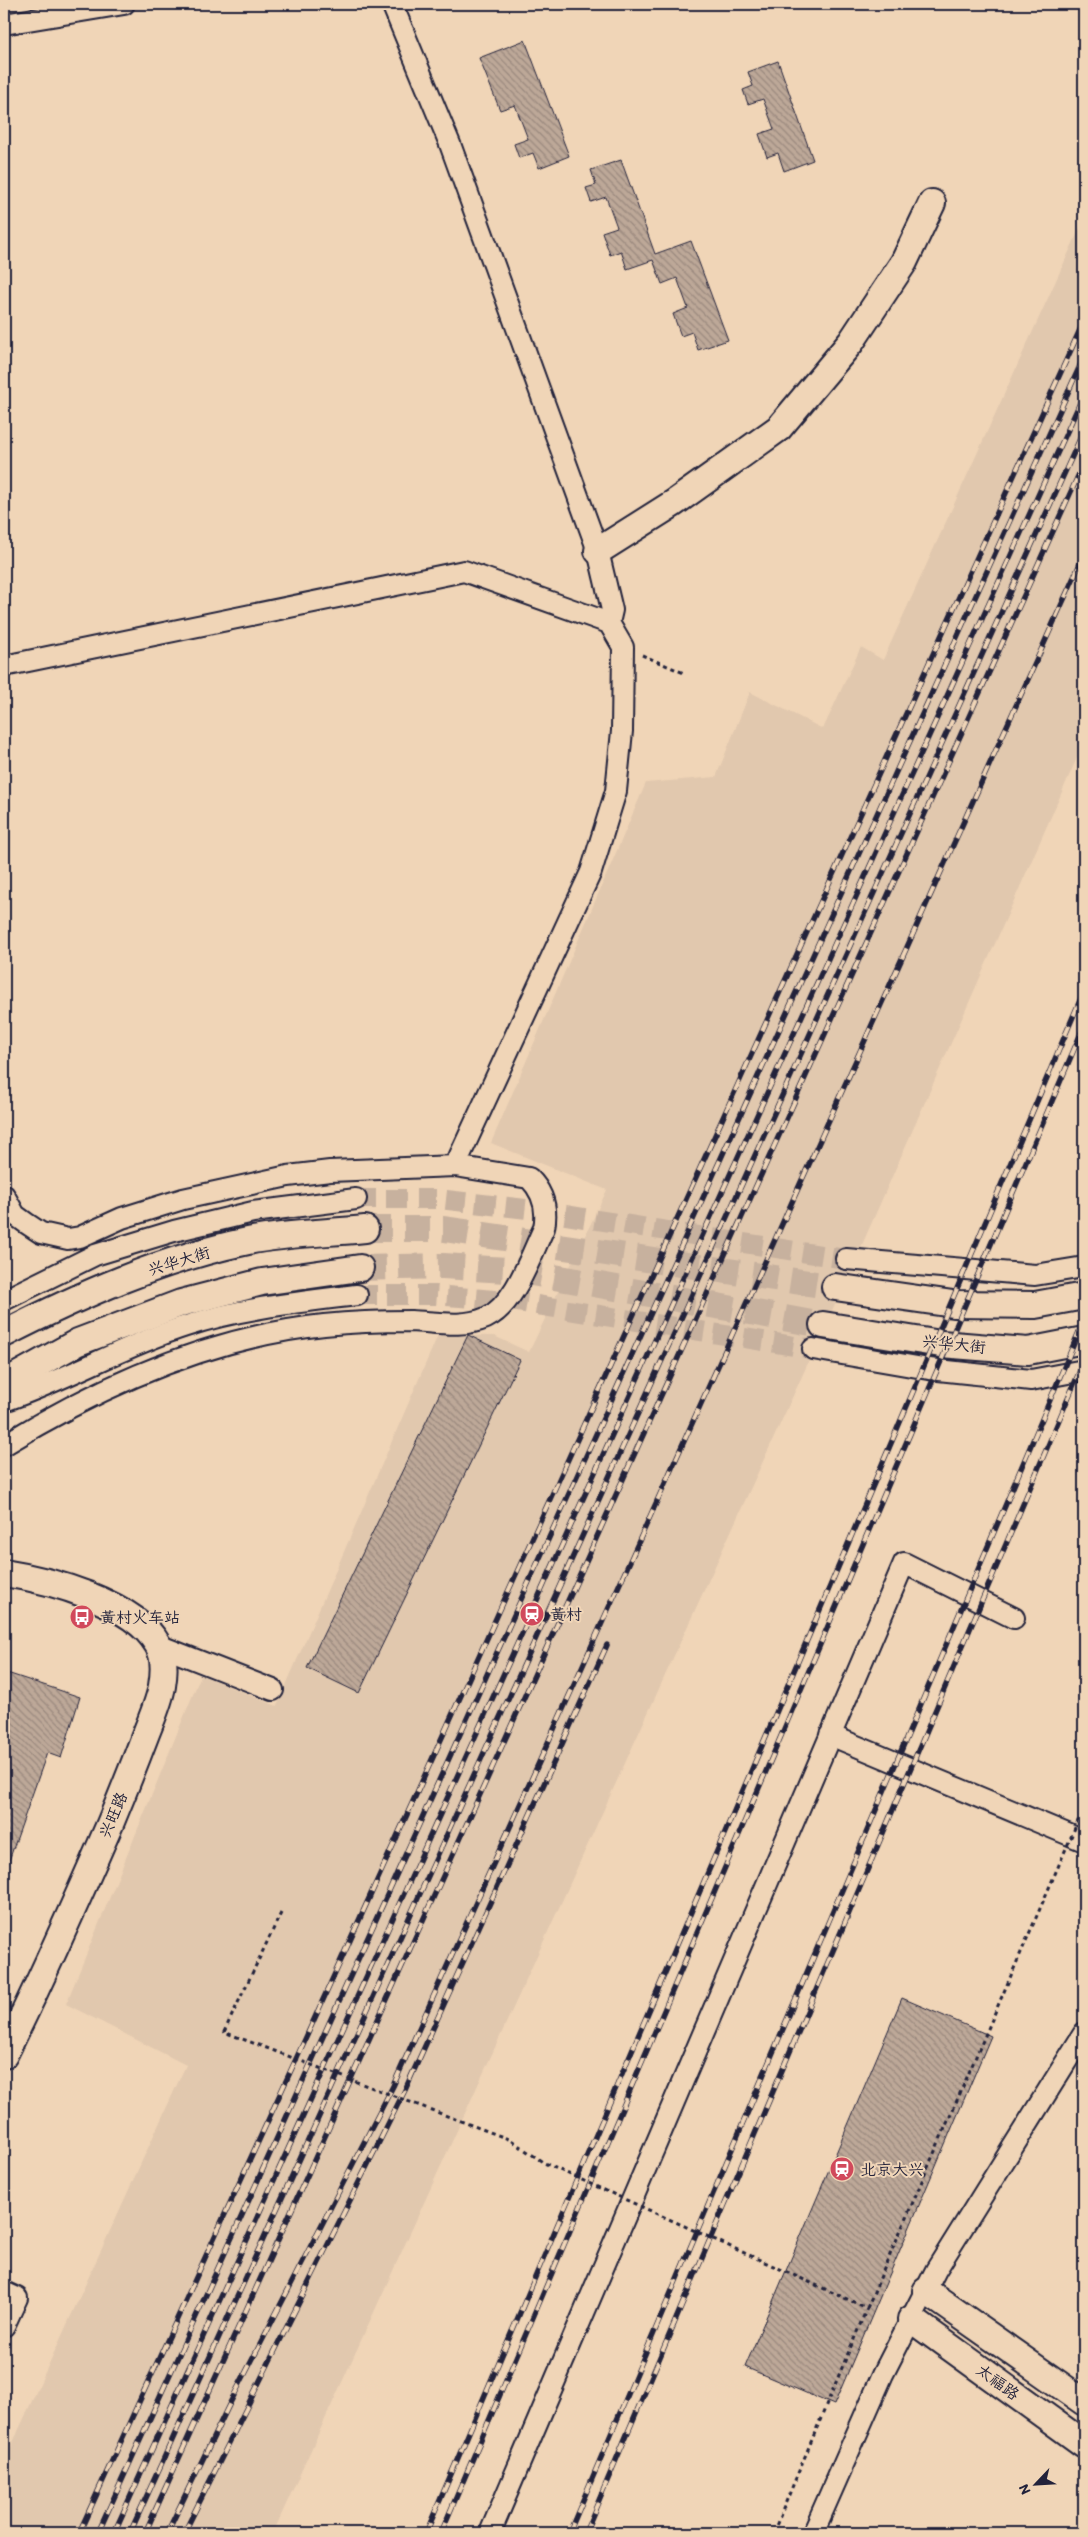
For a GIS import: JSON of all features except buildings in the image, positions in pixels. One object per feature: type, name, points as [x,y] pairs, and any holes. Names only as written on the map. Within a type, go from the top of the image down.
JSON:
[{"type":"main road","points":[[598,551],[674,503],[779,428],[851,342],[904,262],[932,202]]},
{"type":"main road","name":"兴华大街","points":[[4,1334],[63,1304],[164,1263],[249,1241],[366,1230]]},
{"type":"main road","points":[[4,1383],[78,1342],[181,1303],[262,1282],[360,1268]]},
{"type":"main road","points":[[836,1288],[953,1304],[1035,1306],[1084,1296]]},
{"type":"main road","name":"兴华大街","points":[[823,1325],[941,1344],[1028,1351],[1084,1340]]},
{"type":"main road","points":[[4,1573],[42,1579],[117,1608],[139,1624],[158,1645]]},
{"type":"main road","name":"兴旺路","points":[[4,2055],[50,1963],[125,1787],[154,1713],[162,1685],[163,1663],[158,1645]]},
{"type":"main road","name":"太福路","points":[[926,2291],[1084,2402]]},
{"type":"main road","name":"太福路","points":[[911,2319],[1084,2444]]},
{"type":"street","points":[[4,24],[124,4]]},
{"type":"street","points":[[392,4],[450,144],[598,551],[612,610],[609,623]]},
{"type":"street","points":[[4,666],[464,571],[609,623],[623,647],[622,731],[616,791],[591,872],[455,1166]]},
{"type":"street","points":[[4,1195],[15,1215],[26,1223],[41,1233],[68,1239],[80,1237],[122,1218],[183,1199],[288,1176],[330,1171],[455,1166],[529,1178],[538,1187],[543,1198],[546,1217],[544,1228],[503,1307],[486,1318],[450,1324],[388,1321],[338,1324],[240,1340],[133,1378],[60,1413],[4,1445]]},
{"type":"street","points":[[4,1300],[95,1255],[174,1231],[253,1212],[356,1199]]},
{"type":"street","points":[[846,1259],[1035,1275],[1084,1267]]},
{"type":"street","points":[[4,1402],[43,1388],[87,1365],[186,1326],[270,1306],[357,1295]]},
{"type":"street","points":[[813,1350],[929,1369],[1031,1380],[1084,1370]]},
{"type":"street","points":[[490,2533],[904,1563],[1014,1618]]},
{"type":"street","points":[[158,1645],[273,1690]]},
{"type":"street","points":[[830,1735],[1084,1841]]},
{"type":"street","points":[[813,2533],[883,2374],[936,2270],[1084,2033]]},
{"type":"street","points":[[4,2292],[17,2298],[4,2326]]},
{"type":"path","points":[[623,647],[684,673]]},
{"type":"path","points":[[773,2533],[867,2308],[1084,1807]]},
{"type":"path","points":[[281,1913],[224,2032],[510,2140],[544,2162],[867,2308]]},
{"type":"shaded area","points":[[1084,219],[1084,742],[861,1247],[273,2533],[4,2533],[4,2462],[186,2065],[66,2004],[201,1675],[277,1706],[438,1335],[494,1336],[529,1352],[607,1190],[491,1143],[646,783],[716,777],[750,692],[823,729],[861,647],[883,660]]},
{"type":"tunnel","points":[[356,1199],[438,1199],[527,1209],[846,1259]]},
{"type":"tunnel","points":[[365,1229],[444,1229],[835,1287]]},
{"type":"tunnel","points":[[360,1268],[443,1266],[521,1271],[823,1325]]},
{"type":"tunnel","points":[[357,1295],[436,1295],[518,1302],[813,1349]]},
{"type":"railway","points":[[79,2533],[308,2033],[1084,321]]},
{"type":"railway","points":[[98,2533],[1084,357]]},
{"type":"railway","points":[[114,2533],[1084,394]]},
{"type":"railway","points":[[130,2533],[1084,430]]},
{"type":"railway","points":[[145,2533],[1084,463]]},
{"type":"railway","points":[[167,2533],[229,2405],[393,2086],[1084,555]]},
{"type":"railway","points":[[426,2533],[1084,991]]},
{"type":"railway","points":[[441,2533],[1084,1026]]},
{"type":"railway","points":[[569,2533],[1084,1320]]},
{"type":"railway","points":[[585,2533],[1084,1361]]},
{"type":"railway","points":[[184,2533],[405,2090],[607,1645]]},
{"type":"place","name":"黄村","points":[[532,1614]]},
{"type":"place","name":"黄村火车站","points":[[82,1617]]},
{"type":"place","name":"北京大兴","points":[[842,2169]]}]
